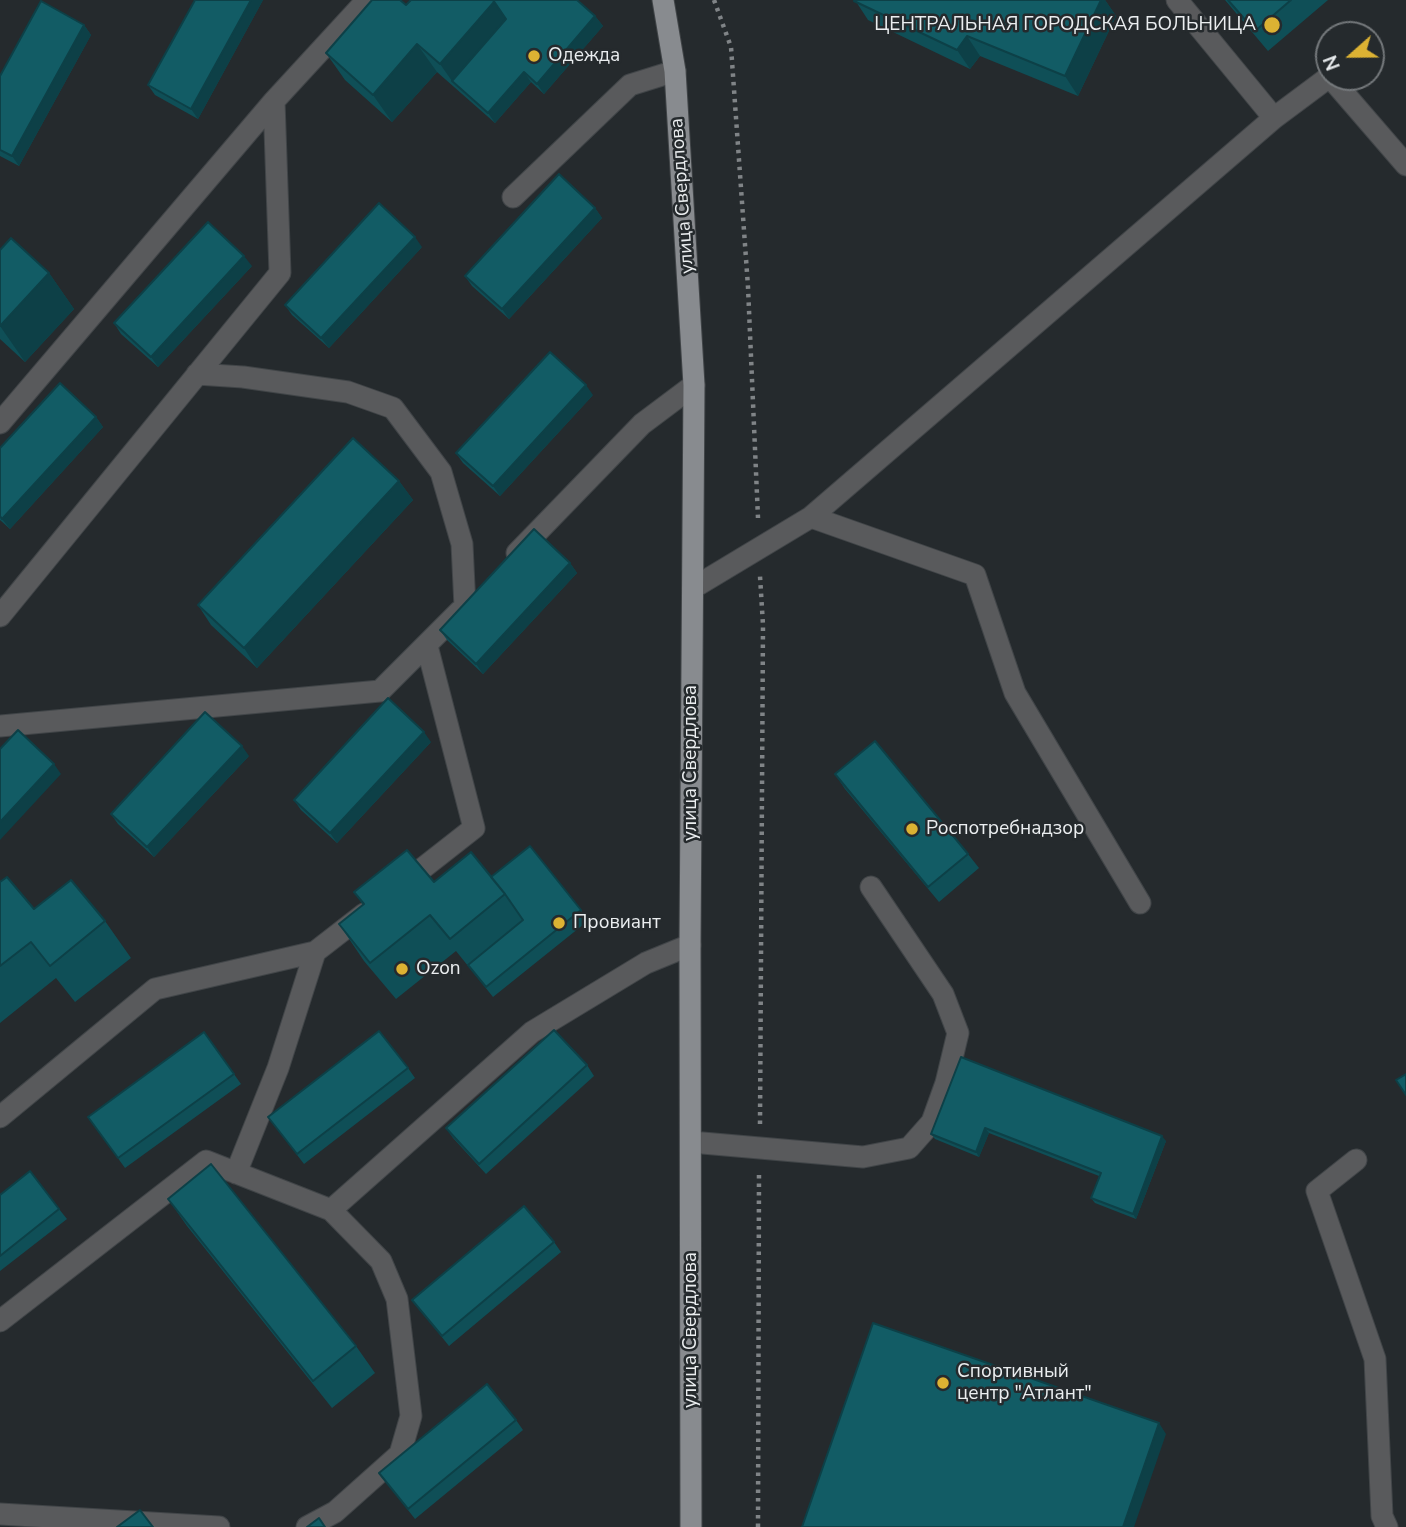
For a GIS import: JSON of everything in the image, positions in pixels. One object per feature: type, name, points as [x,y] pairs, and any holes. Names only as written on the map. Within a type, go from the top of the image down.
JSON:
[{"type":"main road","name":"улица Свердлова","points":[[663,0],[675,71],[695,385],[690,945],[691,1527]]},
{"type":"lane","points":[[0,423],[274,101],[367,0]]},
{"type":"lane","points":[[1177,0],[1274,118]]},
{"type":"lane","points":[[513,197],[630,85],[675,71]]},
{"type":"lane","points":[[692,588],[811,517],[1274,118],[1315,88]]},
{"type":"lane","points":[[1342,91],[1406,165]]},
{"type":"lane","points":[[0,616],[280,273],[274,101]]},
{"type":"lane","points":[[197,374],[243,377],[348,392],[393,408],[441,472],[462,544],[465,607]]},
{"type":"lane","points":[[502,568],[642,424],[695,385]]},
{"type":"lane","points":[[811,517],[975,575],[1015,692],[1140,903]]},
{"type":"lane","points":[[0,726],[380,691],[483,588]]},
{"type":"lane","points":[[0,1117],[155,989],[315,952],[474,828],[427,646]]},
{"type":"lane","points":[[691,1142],[863,1157],[909,1148],[932,1122],[946,1083],[957,1033],[943,993],[871,887]]},
{"type":"lane","points":[[331,1210],[532,1032],[646,964],[690,945]]},
{"type":"lane","points":[[236,1173],[278,1068],[315,952]]},
{"type":"lane","points":[[1356,1160],[1317,1191],[1374,1359],[1382,1516],[1387,1527]]},
{"type":"lane","points":[[0,1321],[206,1161],[331,1210],[381,1261],[397,1299],[411,1416],[400,1454],[335,1512],[307,1527]]},
{"type":"lane","points":[[0,1514],[219,1527]]},
{"type":"path","points":[[713,0],[731,47],[748,286],[763,625],[758,1527]]},
{"type":"building","points":[[195,0],[251,0],[191,109],[148,85]]},
{"type":"building","points":[[372,0],[400,0],[406,5],[411,0],[494,2],[440,64],[417,44],[373,95],[326,53]]},
{"type":"building","name":"Одежда","points":[[493,0],[577,0],[595,16],[537,84],[524,72],[488,113],[452,81],[506,19]]},
{"type":"building","points":[[855,0],[1101,0],[1065,76],[967,36],[957,50]]},
{"type":"building","points":[[1228,0],[1291,0],[1255,31]]},
{"type":"building","points":[[41,1],[84,25],[12,156],[0,150],[0,76]]},
{"type":"building","points":[[559,174],[595,208],[502,309],[465,276]]},
{"type":"building","points":[[379,203],[415,237],[321,338],[285,305]]},
{"type":"building","points":[[208,222],[244,256],[151,357],[114,323]]},
{"type":"building","points":[[11,238],[49,273],[0,326],[0,250]]},
{"type":"building","points":[[550,352],[586,385],[493,486],[456,453]]},
{"type":"building","points":[[60,383],[96,417],[2,519],[0,448]]},
{"type":"building","points":[[353,438],[399,481],[244,648],[198,605]]},
{"type":"building","points":[[534,529],[570,563],[476,664],[440,630]]},
{"type":"building","points":[[388,698],[424,732],[330,833],[294,800]]},
{"type":"building","points":[[205,712],[242,746],[147,847],[111,814]]},
{"type":"building","points":[[18,730],[54,764],[0,822],[0,749]]},
{"type":"building","name":"Роспотребнадзор","points":[[875,741],[968,854],[928,887],[835,774]]},
{"type":"building","points":[[530,846],[581,910],[486,987],[468,965],[523,920],[491,877]]},
{"type":"building","points":[[407,850],[434,882],[471,852],[505,894],[450,939],[430,915],[370,963],[339,924],[364,904],[354,892]]},
{"type":"building","points":[[7,877],[34,909],[71,880],[105,921],[50,966],[31,942],[0,966],[0,882]]},
{"type":"building","points":[[554,1030],[587,1065],[479,1164],[446,1128]]},
{"type":"building","points":[[379,1031],[408,1068],[297,1154],[268,1117]]},
{"type":"building","points":[[204,1032],[234,1074],[118,1158],[88,1117]]},
{"type":"building","points":[[961,1057],[1162,1136],[1133,1214],[1091,1198],[1101,1173],[985,1128],[976,1152],[931,1134]]},
{"type":"building","points":[[1406,1074],[1406,1095],[1396,1080]]},
{"type":"building","points":[[211,1164],[356,1346],[313,1381],[168,1199]]},
{"type":"building","points":[[30,1171],[59,1209],[0,1256],[0,1195]]},
{"type":"building","points":[[524,1206],[554,1242],[442,1336],[412,1300]]},
{"type":"building","name":"Спортивный центр \"Атлант\"","points":[[873,1323],[1159,1423],[1123,1527],[802,1527]]},
{"type":"building","points":[[487,1384],[516,1420],[408,1509],[379,1473]]},
{"type":"building","points":[[140,1510],[153,1527],[117,1527]]},
{"type":"building","points":[[319,1518],[325,1527],[307,1527]]},
{"type":"place","name":"ЦЕНТРАЛЬНАЯ ГОРОДСКАЯ БОЛЬНИЦА","points":[[1272,25]]},
{"type":"place","name":"Одежда","points":[[534,56]]},
{"type":"place","name":"Роспотребнадзор","points":[[912,829]]},
{"type":"place","name":"Провиант","points":[[559,923]]},
{"type":"place","name":"Ozon","points":[[402,969]]},
{"type":"place","name":"Спортивный центр \"Атлант\"","points":[[943,1383]]}]
